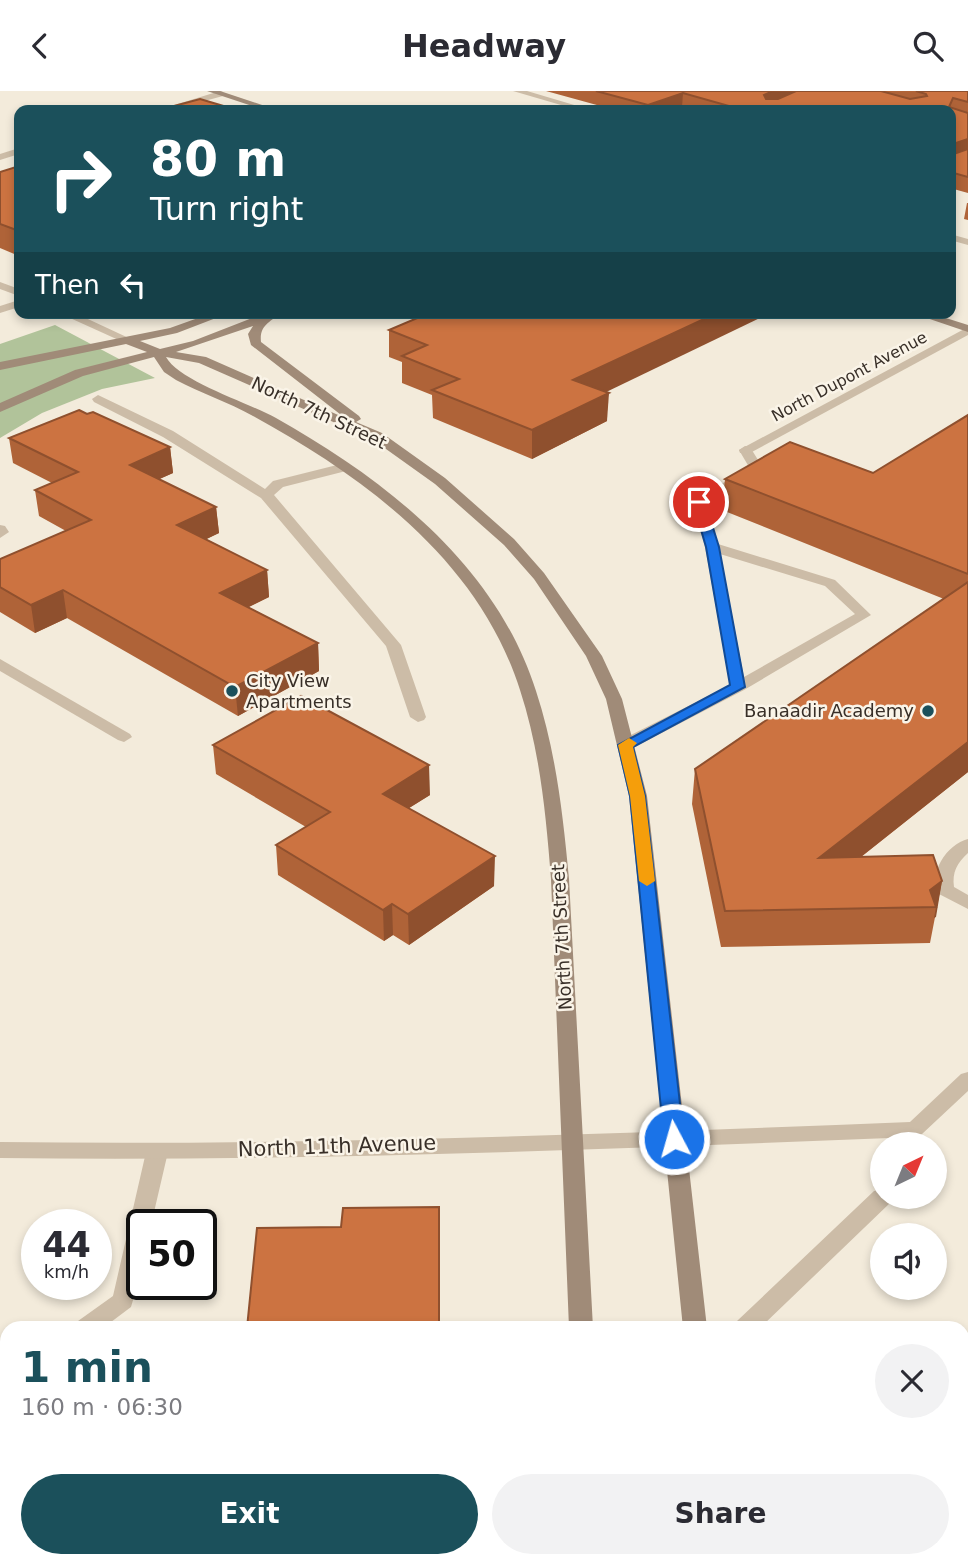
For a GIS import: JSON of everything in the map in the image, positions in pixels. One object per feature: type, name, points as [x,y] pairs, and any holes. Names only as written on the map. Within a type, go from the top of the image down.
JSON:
[{"type":"main road","points":[[215,93],[232,91]]},
{"type":"main road","points":[[215,93],[256,105]]},
{"type":"main road","points":[[0,366],[173,331],[206,319]]},
{"type":"main road","points":[[0,408],[79,373],[197,343],[263,319]]},
{"type":"main road","points":[[263,319],[254,334],[255,343],[377,436]]},
{"type":"main road","points":[[936,319],[968,330]]},
{"type":"main road","name":"North 7th Street","points":[[127,340],[157,352],[202,360],[377,436],[474,509],[539,576],[594,656],[614,699],[638,796],[694,1321]]},
{"type":"main road","name":"North 7th Street","points":[[157,352],[167,370],[257,412],[345,467],[418,523],[450,554],[475,586],[505,633],[520,663],[535,704],[546,747],[558,849],[581,1321]]},
{"type":"street","points":[[520,91],[569,105]]},
{"type":"street","points":[[178,105],[215,93]]},
{"type":"street","points":[[79,319],[127,340]]},
{"type":"street","name":"North Dupont Avenue","points":[[712,547],[699,502],[756,468],[745,450],[968,330]]},
{"type":"street","points":[[98,399],[168,434],[265,495],[393,645],[418,717]]},
{"type":"street","points":[[265,495],[278,484],[345,467]]},
{"type":"street","points":[[625,745],[738,687],[864,615],[830,583],[712,547],[738,687]]},
{"type":"street","points":[[0,664],[124,737]]},
{"type":"street","points":[[968,844],[953,855],[942,874],[945,890],[968,903]]},
{"type":"street","points":[[916,1132],[968,1079]]},
{"type":"street","name":"North 11th Avenue","points":[[0,1150],[157,1152],[572,1139],[870,1137]]},
{"type":"street","points":[[96,1321],[123,1301],[157,1152]]},
{"type":"street","points":[[752,1321],[870,1208]]},
{"type":"green space","points":[[55,325],[155,378],[102,389],[42,413],[0,438],[0,344]]},
{"type":"building","points":[[596,91],[773,91],[764,95],[766,99],[778,99],[796,91],[881,91],[910,99],[927,96],[916,91],[968,91],[968,102],[953,98],[950,105],[725,105],[683,93],[648,105]]},
{"type":"building","points":[[200,99],[220,105],[178,105]]},
{"type":"building","points":[[956,109],[968,113],[968,139],[956,143]]},
{"type":"building","points":[[968,149],[968,177],[956,174],[956,153]]},
{"type":"building","points":[[14,168],[14,229],[0,224],[0,172]]},
{"type":"building","points":[[415,319],[704,319],[573,380],[609,393],[532,430],[432,390],[459,379],[402,356],[427,345],[389,330]]},
{"type":"building","points":[[79,410],[87,414],[93,412],[170,447],[130,465],[216,507],[177,525],[267,570],[220,593],[318,643],[235,687],[63,590],[31,605],[0,587],[0,559],[91,520],[35,490],[78,472],[9,438]]},
{"type":"building","points":[[968,415],[968,574],[725,479],[790,442],[873,473]]},
{"type":"building","points":[[968,582],[968,742],[819,858],[933,855],[942,881],[930,890],[936,907],[725,911],[695,769]]},
{"type":"building","points":[[301,696],[429,765],[383,794],[495,856],[408,914],[392,904],[383,910],[276,845],[330,812],[213,745]]},
{"type":"building","points":[[439,1207],[439,1321],[248,1321],[257,1228],[341,1227],[343,1208]]},
{"type":"slow traffic","points":[[629,743],[625,745],[638,796],[647,881]]},
{"type":"place","name":"City View Apartments","points":[[232,691]]},
{"type":"place","name":"Banaadir Academy","points":[[928,711]]},
{"type":"route","points":[[674,1139],[638,796],[625,745],[738,687],[712,547],[699,502]]}]
